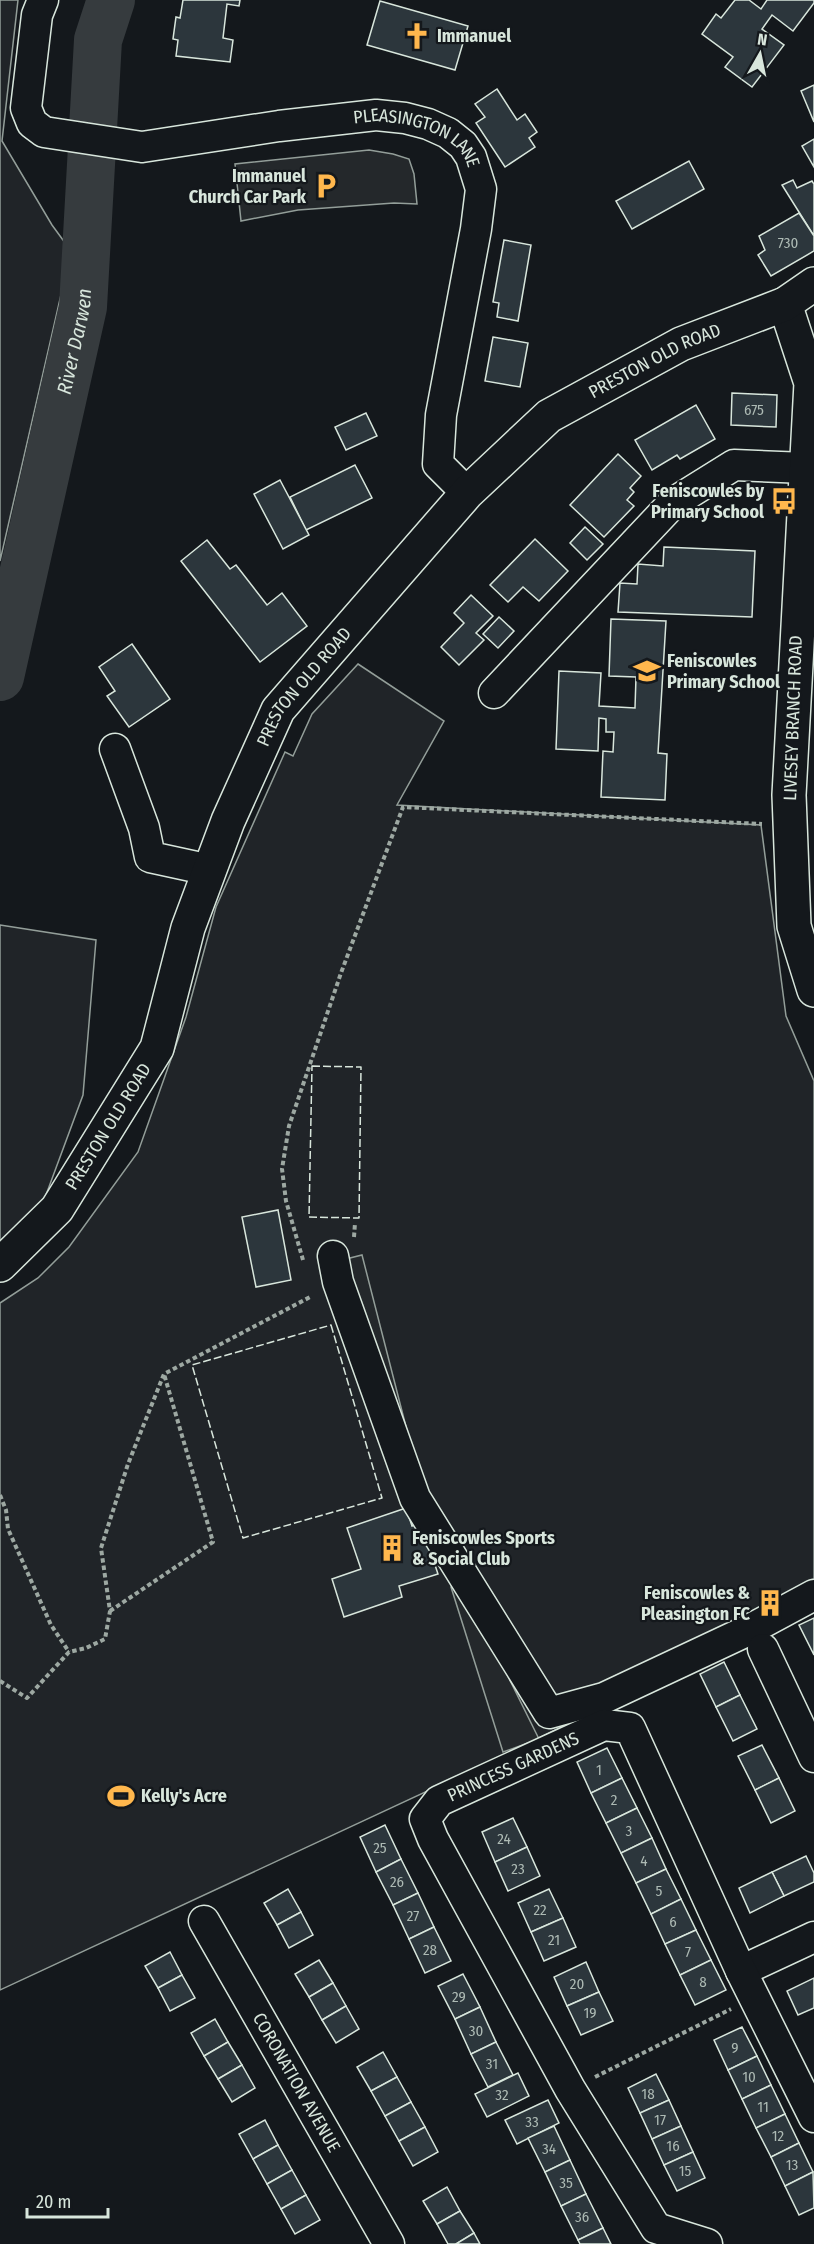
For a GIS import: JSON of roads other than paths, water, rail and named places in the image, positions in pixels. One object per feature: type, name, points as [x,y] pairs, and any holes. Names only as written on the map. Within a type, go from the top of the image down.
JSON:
[{"type":"main road","name":"PRESTON OLD ROAD","points":[[0,1265],[57,1209],[157,1048],[188,928],[228,821],[278,710],[467,493],[549,416],[681,344],[785,304],[814,284]]},
{"type":"main road","name":"LIVESEY BRANCH ROAD","points":[[785,304],[812,383],[789,784],[794,926],[814,990]]},
{"type":"street","name":"PLEASINGTON LANE","points":[[43,0],[37,15],[35,120],[142,147],[279,126],[376,115],[405,118],[428,124],[448,133],[463,145],[471,158],[481,189],[476,229],[441,415],[438,464],[467,493]]},
{"type":"street","points":[[494,693],[673,503],[734,465],[806,468]]},
{"type":"street","points":[[115,749],[144,828],[150,857],[210,870]]},
{"type":"street","points":[[336,1269],[415,1498],[549,1713],[604,1698],[751,1629],[814,1595]]},
{"type":"street","points":[[763,1649],[814,1757]]},
{"type":"street","name":"PRINCESS GARDENS","points":[[700,2243],[656,2228],[570,2089],[433,1839],[425,1819],[439,1801],[604,1725],[630,1728],[741,1971],[814,2117]]},
{"type":"street","name":"CORONATION AVENUE","points":[[204,1921],[389,2244]]},
{"type":"street","points":[[741,1971],[814,1937]]},
{"type":"waterway","name":"River Darwen","points":[[0,677],[83,307],[98,40],[111,0]]},
{"type":"place","name":"Immanuel","points":[[417,36]]},
{"type":"place","name":"Immanuel Church Car Park","points":[[326,186]]},
{"type":"place","name":"Feniscowles by Primary School","points":[[784,501]]},
{"type":"place","name":"Feniscowles Primary School","points":[[647,671]]},
{"type":"place","name":"Feniscowles Sports & Social Club","points":[[392,1548]]},
{"type":"place","name":"Feniscowles & Pleasington FC","points":[[770,1603]]},
{"type":"place","name":"Kelly's Acre","points":[[121,1796]]}]
